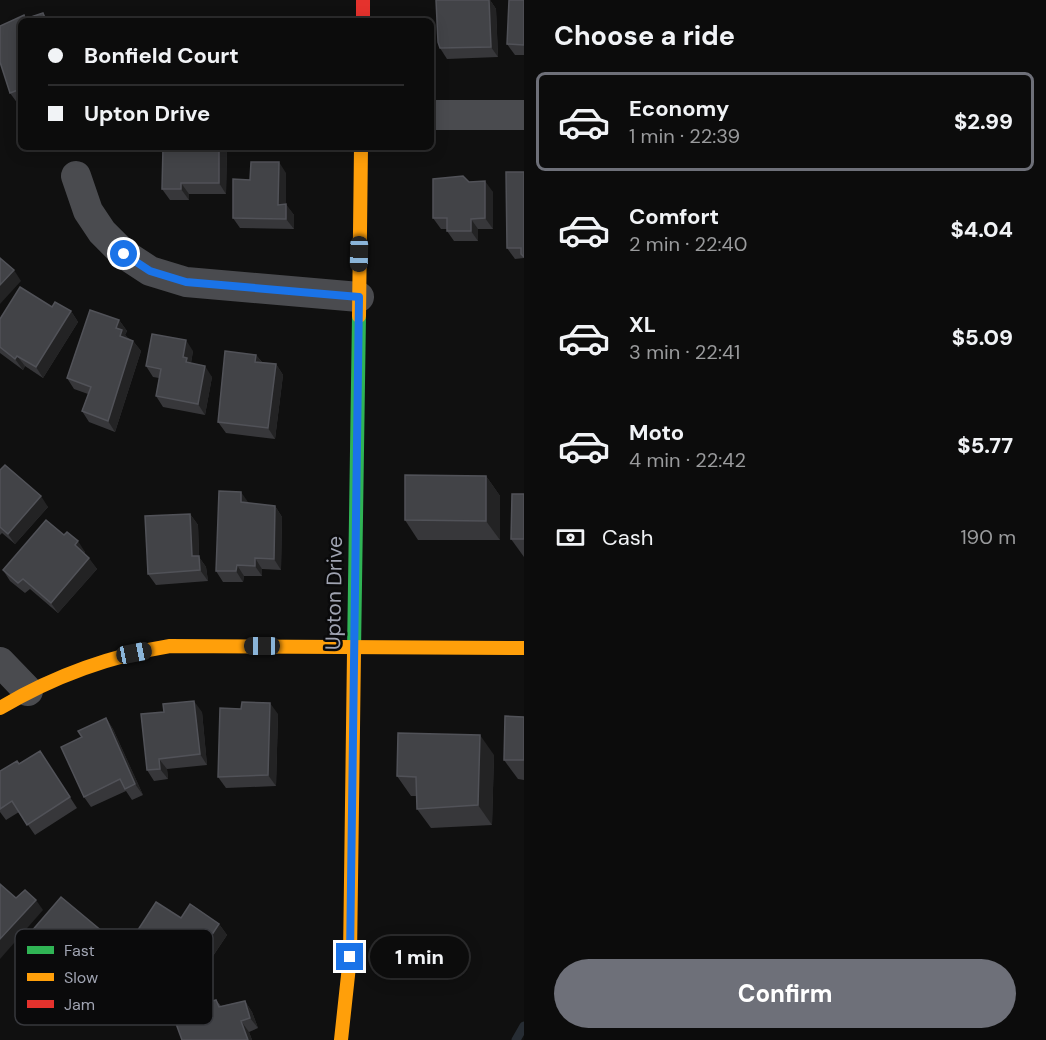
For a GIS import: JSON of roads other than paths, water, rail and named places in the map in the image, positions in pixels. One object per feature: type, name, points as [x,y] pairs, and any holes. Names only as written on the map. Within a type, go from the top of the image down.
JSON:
[{"type":"main road","points":[[363,0],[363,18]]},
{"type":"main road","name":"Upton Drive","points":[[341,1040],[350,957],[361,150]]},
{"type":"main road","points":[[0,708],[65,673],[116,656],[170,646],[524,648]]},
{"type":"street","points":[[434,115],[524,115]]},
{"type":"street","points":[[76,177],[88,212],[102,232],[124,254],[150,271],[186,282],[359,297]]},
{"type":"street","points":[[0,662],[28,691]]},
{"type":"waterway","points":[[516,1040],[524,1026]]}]
